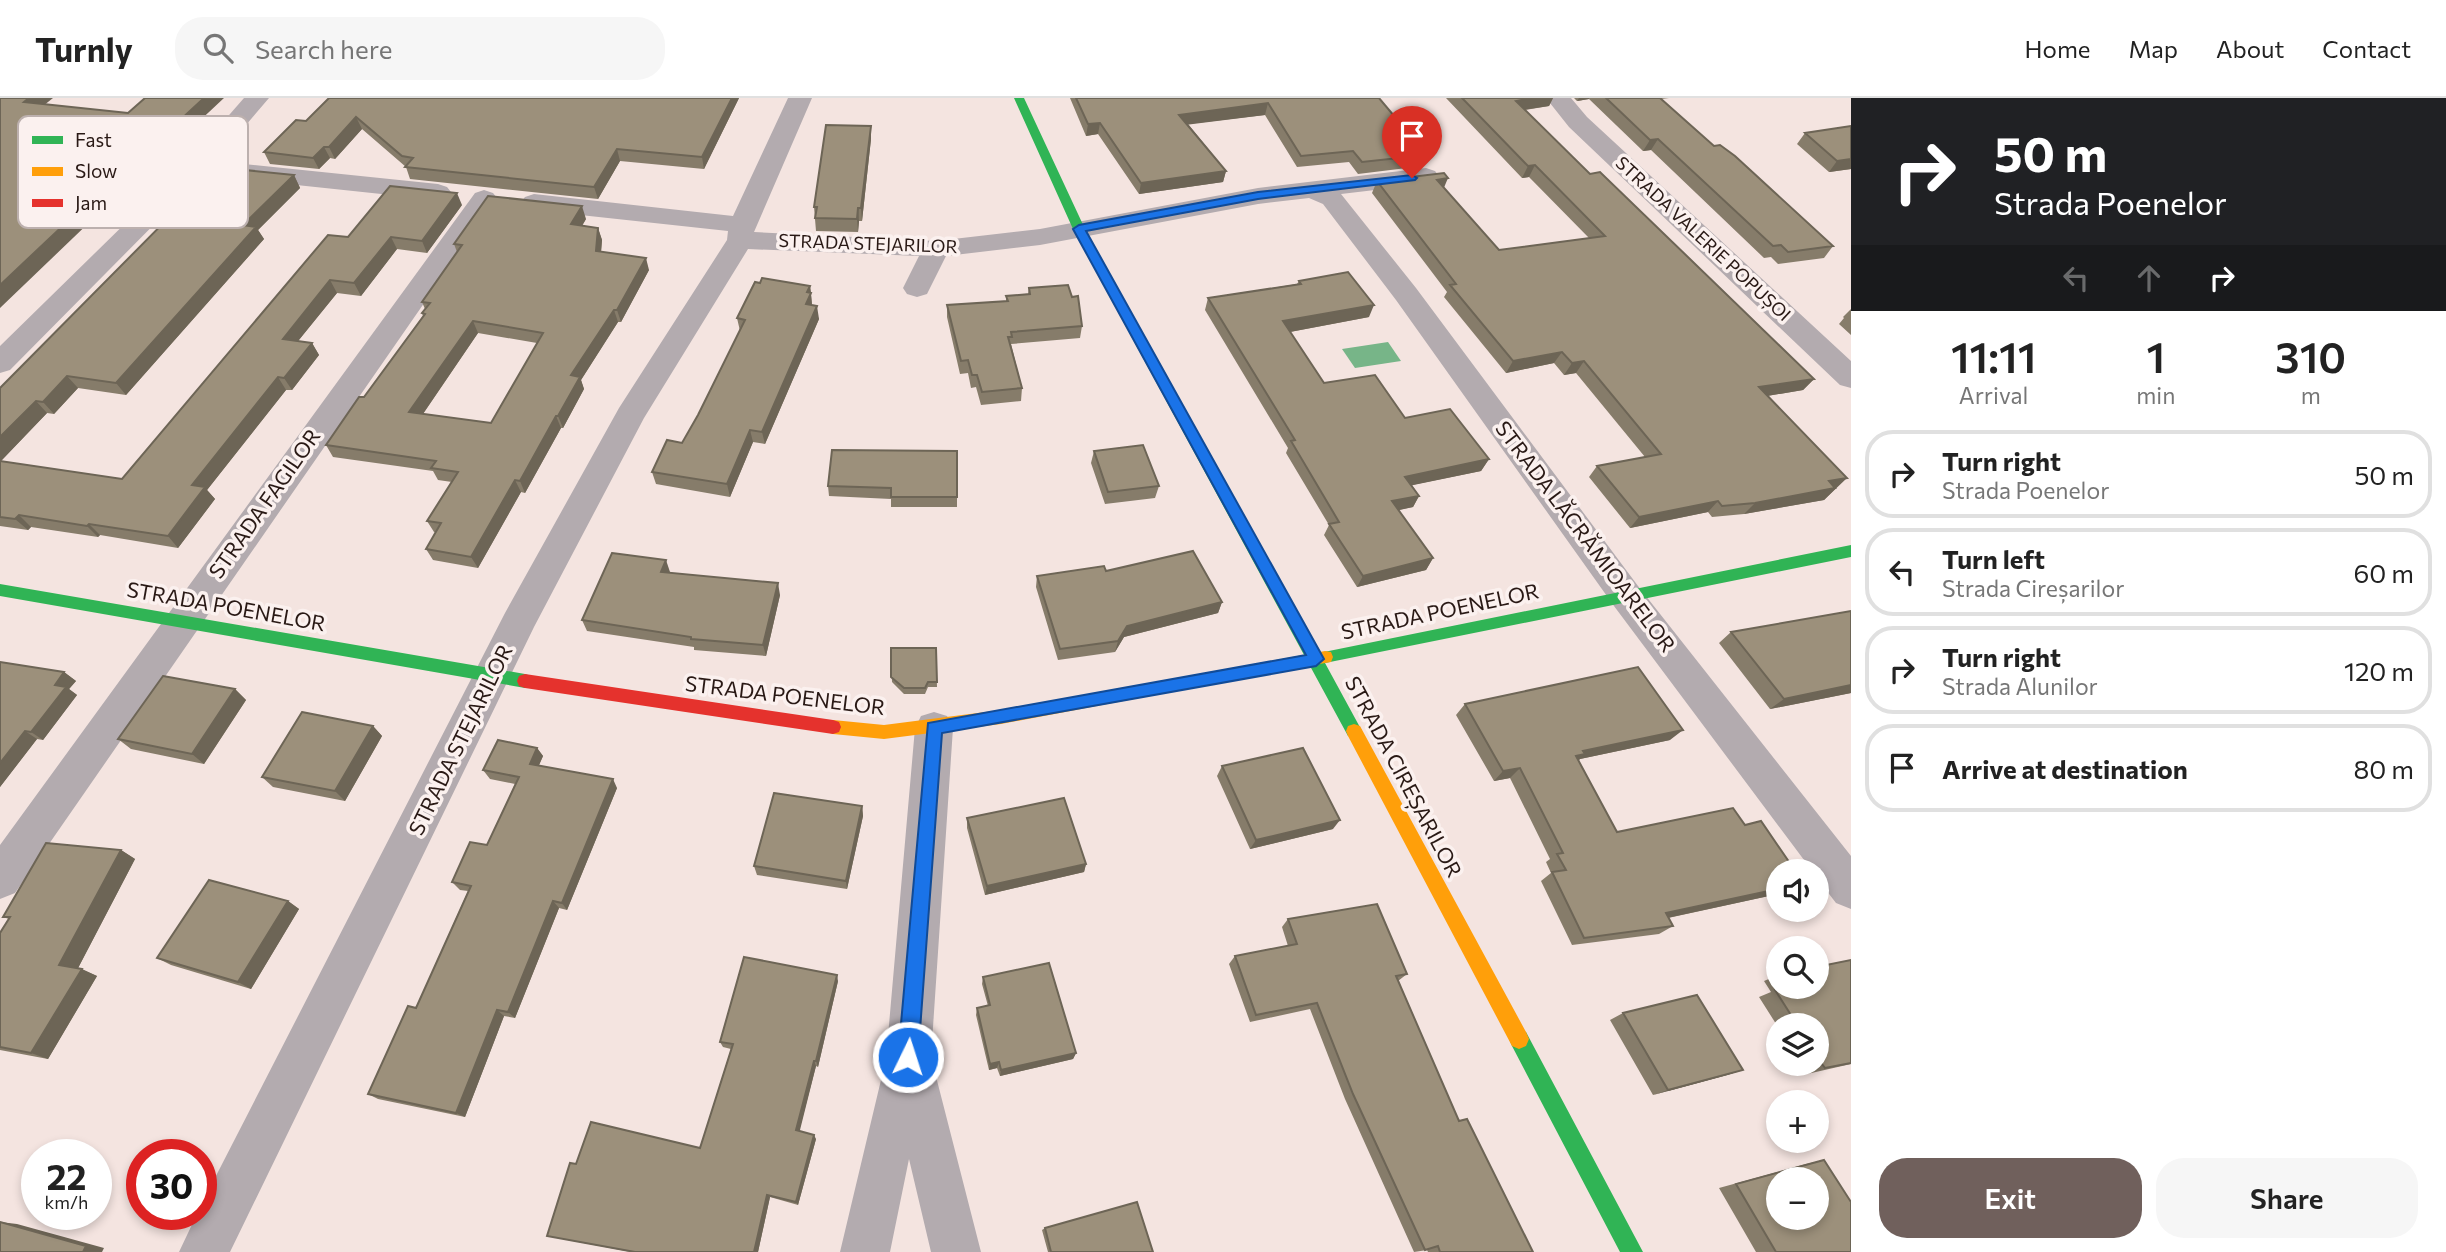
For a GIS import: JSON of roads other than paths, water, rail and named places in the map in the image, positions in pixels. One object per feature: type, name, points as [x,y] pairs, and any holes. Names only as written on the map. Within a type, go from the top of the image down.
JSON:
[{"type":"street","points":[[241,116],[257,98]]},
{"type":"street","name":"STRADA STEJARILOR","points":[[204,1252],[518,622],[630,416],[741,232],[800,98]]},
{"type":"street","name":"STRADA CIREȘARILOR","points":[[1019,98],[1079,229],[1316,659],[1632,1252]]},
{"type":"street","name":"STRADA VALERIE POPUȘOI","points":[[1558,98],[1578,122],[1851,378]]},
{"type":"street","points":[[248,173],[484,198],[741,232]]},
{"type":"street","name":"STRADA STEJARILOR","points":[[741,232],[936,250],[1040,237],[1258,196],[1436,174]]},
{"type":"street","name":"STRADA LĂCRĂMIOARELOR","points":[[1315,191],[1332,200],[1374,253],[1626,596],[1851,889]]},
{"type":"street","name":"STRADA FAGILOR","points":[[0,879],[484,198]]},
{"type":"street","points":[[0,363],[136,228]]},
{"type":"street","points":[[917,288],[936,250]]},
{"type":"street","name":"STRADA POENELOR","points":[[0,590],[493,676],[830,727],[884,732],[934,728],[1316,659],[1851,551]]},
{"type":"street","points":[[864,1252],[908,1057],[934,728]]},
{"type":"street","points":[[908,1057],[956,1252]]}]
